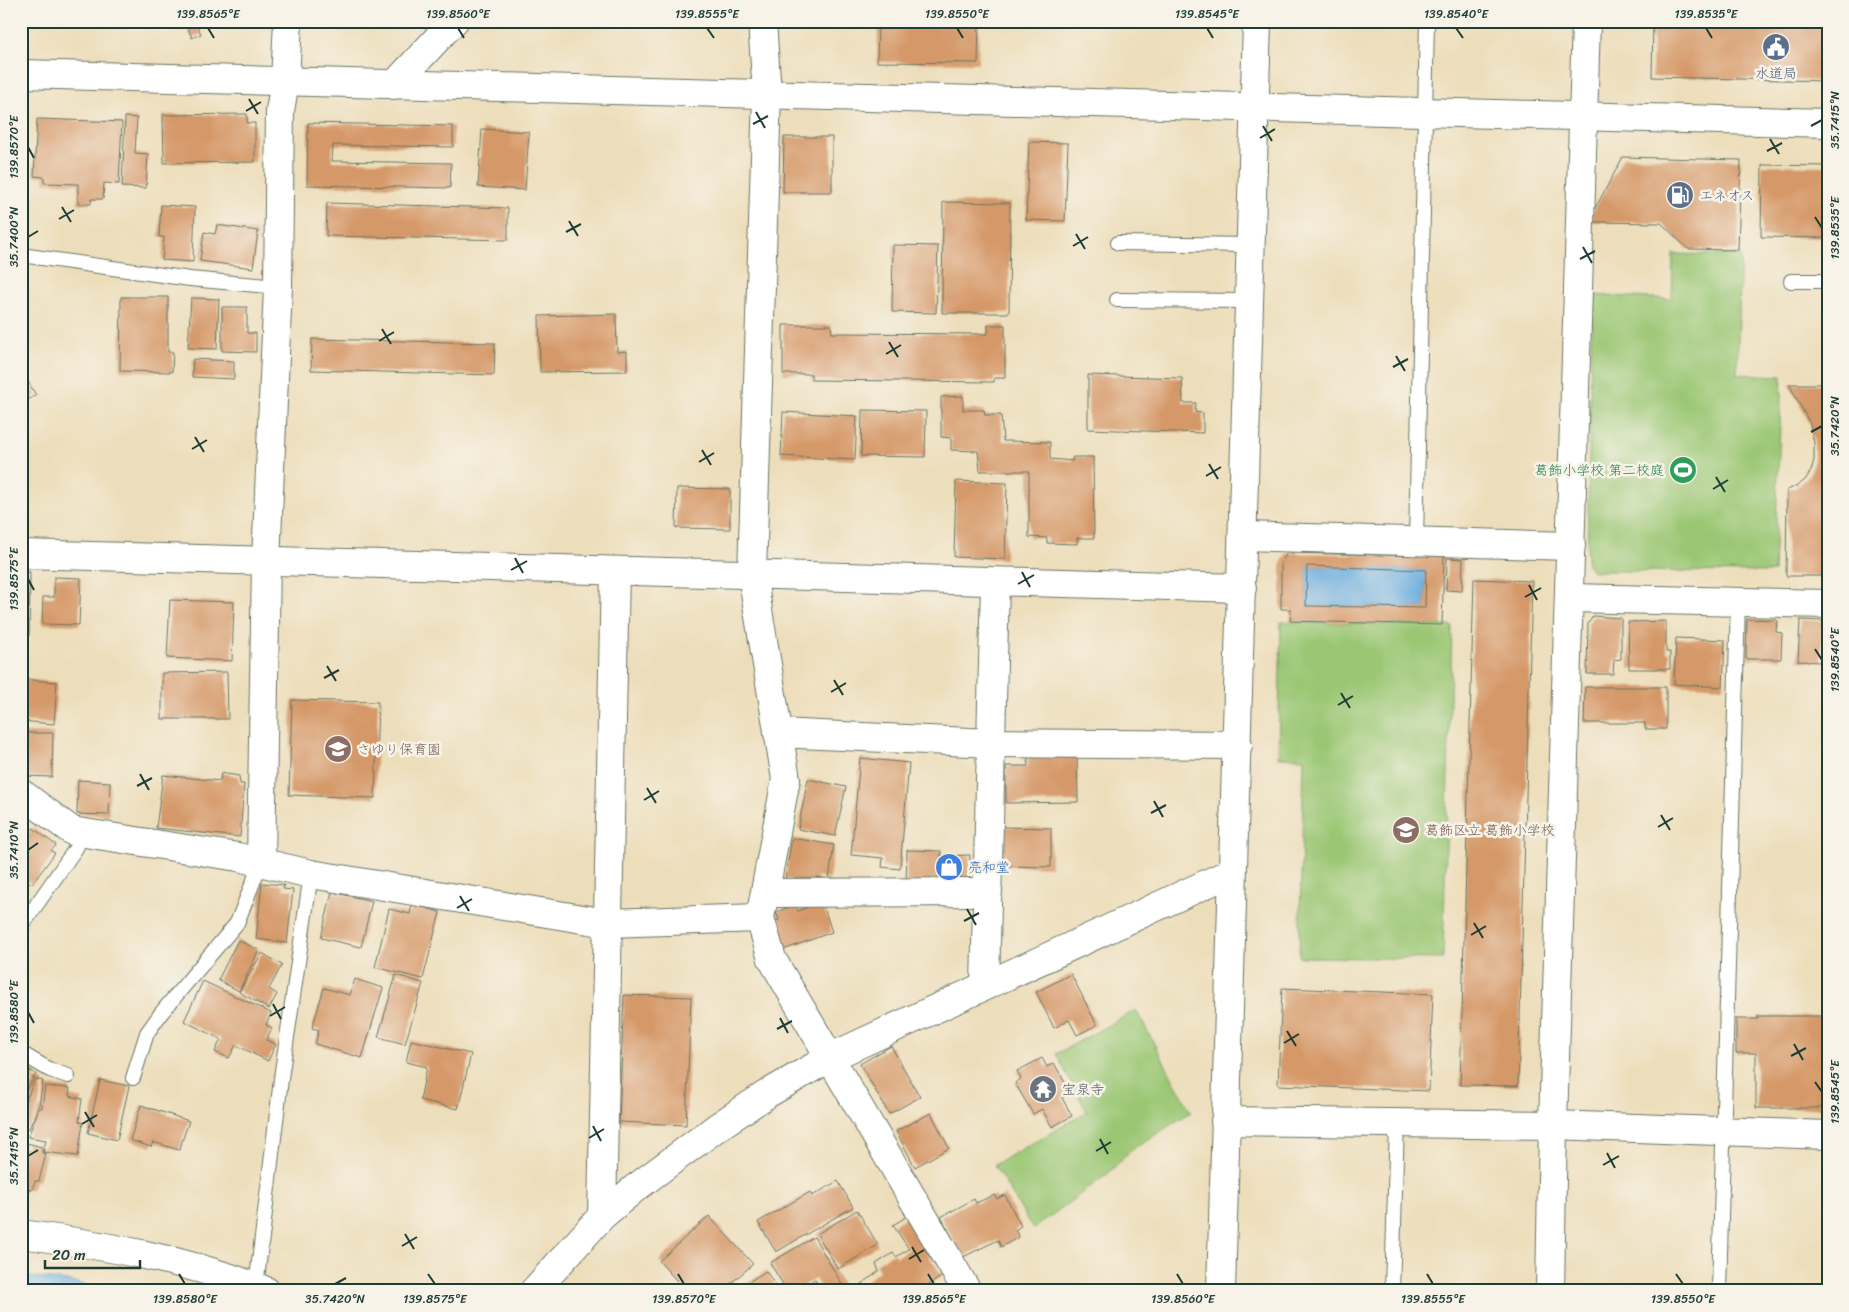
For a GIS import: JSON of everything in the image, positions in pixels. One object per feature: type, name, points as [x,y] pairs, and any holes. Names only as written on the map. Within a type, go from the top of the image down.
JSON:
[{"type":"street","points":[[261,862],[266,561],[278,287],[280,111],[285,81],[288,21]]},
{"type":"street","points":[[394,85],[454,21]]},
{"type":"street","points":[[762,21],[767,94],[752,574],[786,779],[763,905],[772,958],[831,1057],[960,1288]]},
{"type":"street","points":[[1222,1291],[1225,1121],[1232,872],[1238,745],[1257,21]]},
{"type":"street","points":[[1550,1291],[1553,1125],[1586,21]]},
{"type":"street","points":[[21,74],[1254,109],[1828,123]]},
{"type":"street","points":[[1243,536],[1571,546]]},
{"type":"street","points":[[21,554],[1242,588]]},
{"type":"street","points":[[602,1216],[615,571]]},
{"type":"street","points":[[986,985],[995,582]]},
{"type":"street","points":[[1570,598],[1828,604]]},
{"type":"street","points":[[778,733],[991,743],[1238,745]]},
{"type":"street","points":[[21,793],[72,830],[261,862],[311,874],[607,923],[763,905],[988,892]]},
{"type":"street","points":[[534,1291],[602,1216],[634,1189],[716,1128],[767,1094],[831,1057],[1232,872]]},
{"type":"street","points":[[1225,1121],[1553,1125],[1828,1135]]},
{"type":"street","points":[[21,1234],[131,1252],[194,1268],[261,1289]]},
{"type":"lane","points":[[1416,542],[1427,21]]},
{"type":"lane","points":[[1118,243],[1251,245]]},
{"type":"lane","points":[[21,254],[190,278],[278,287]]},
{"type":"lane","points":[[1791,281],[1828,281]]},
{"type":"lane","points":[[1117,300],[1249,301]]},
{"type":"lane","points":[[1719,1291],[1738,601]]},
{"type":"lane","points":[[21,927],[76,848],[82,832]]},
{"type":"lane","points":[[133,1078],[147,1033],[162,1012],[237,923],[261,862]]},
{"type":"lane","points":[[261,1289],[282,1071],[311,874]]},
{"type":"lane","points":[[21,1053],[50,1070],[68,1076]]},
{"type":"lane","points":[[1392,1291],[1397,1123]]},
{"type":"green space","name":"葛飾小学校 第二校庭","points":[[1673,254],[1741,255],[1737,374],[1782,376],[1774,572],[1592,571],[1587,564],[1592,295],[1672,299]]},
{"type":"green space","points":[[1281,622],[1452,626],[1443,959],[1299,957],[1304,758],[1278,757]]},
{"type":"green space","points":[[1136,1010],[1191,1112],[1130,1151],[1109,1173],[1033,1229],[994,1165],[1087,1112],[1056,1054]]},
{"type":"water","points":[[1307,566],[1426,570],[1425,608],[1306,606]]},
{"type":"water","points":[[21,1276],[61,1280],[118,1291],[21,1291]]},
{"type":"building","points":[[185,21],[195,21],[201,34],[192,38]]},
{"type":"building","points":[[878,21],[979,21],[978,63],[877,62]]},
{"type":"building","points":[[1653,21],[1828,21],[1828,81],[1652,77]]},
{"type":"building","points":[[247,114],[247,123],[255,123],[255,162],[164,163],[163,115]]},
{"type":"building","points":[[125,117],[137,118],[135,153],[148,154],[146,188],[122,187]]},
{"type":"building","points":[[37,119],[122,122],[119,184],[104,183],[103,199],[91,199],[91,204],[78,204],[78,184],[44,183],[44,177],[34,176]]},
{"type":"building","points":[[308,123],[453,126],[453,147],[333,145],[332,161],[451,163],[450,188],[307,185]]},
{"type":"building","points":[[482,129],[529,132],[525,190],[478,187]]},
{"type":"building","points":[[784,137],[832,137],[832,192],[783,192]]},
{"type":"building","points":[[1029,142],[1068,143],[1065,221],[1026,220]]},
{"type":"building","points":[[1623,157],[1741,160],[1738,250],[1688,249],[1661,223],[1592,222],[1592,214]]},
{"type":"building","points":[[1762,165],[1828,166],[1828,238],[1761,237]]},
{"type":"building","points":[[943,202],[1010,203],[1009,313],[942,313]]},
{"type":"building","points":[[327,203],[508,208],[508,240],[326,236]]},
{"type":"building","points":[[161,205],[195,207],[193,262],[162,260],[164,237],[159,237]]},
{"type":"building","points":[[217,225],[258,231],[253,268],[200,261],[204,232],[215,234]]},
{"type":"building","points":[[893,245],[938,246],[936,313],[892,312]]},
{"type":"building","points":[[121,297],[168,297],[168,352],[173,352],[172,372],[120,371]]},
{"type":"building","points":[[191,298],[219,299],[217,349],[188,348]]},
{"type":"building","points":[[222,307],[247,307],[247,333],[256,333],[256,352],[222,351]]},
{"type":"building","points":[[616,314],[617,352],[627,351],[627,371],[540,372],[539,316]]},
{"type":"building","points":[[783,325],[831,325],[832,333],[988,334],[988,325],[1005,325],[1005,378],[994,378],[994,382],[811,380],[811,374],[783,374]]},
{"type":"building","points":[[312,339],[495,343],[494,375],[311,370]]},
{"type":"building","points":[[193,359],[234,361],[234,379],[192,377]]},
{"type":"building","points":[[21,370],[36,395],[21,404]]},
{"type":"building","points":[[1088,375],[1182,378],[1183,403],[1196,403],[1195,412],[1203,413],[1203,433],[1088,429]]},
{"type":"building","points":[[1789,384],[1828,384],[1828,563],[1826,566],[1826,576],[1786,576],[1787,490],[1805,480],[1811,471],[1814,460],[1814,443],[1810,424]]},
{"type":"building","points":[[963,396],[963,410],[984,410],[985,415],[1001,415],[1003,441],[1050,442],[1050,459],[1072,461],[1073,457],[1093,457],[1094,538],[1077,538],[1077,544],[1047,543],[1047,538],[1029,537],[1029,471],[980,471],[978,451],[951,450],[951,438],[941,437],[941,397]]},
{"type":"building","points":[[862,410],[926,411],[925,457],[861,456]]},
{"type":"building","points":[[783,412],[857,416],[855,460],[781,456]]},
{"type":"building","points":[[956,481],[1007,483],[1005,559],[954,557]]},
{"type":"building","points":[[677,488],[730,489],[730,529],[676,528]]},
{"type":"building","points":[[1287,553],[1444,556],[1442,625],[1290,621],[1291,609],[1281,609],[1281,563]],"holes":[[[1307,566],[1426,570],[1425,608],[1306,606]]]},
{"type":"building","points":[[1447,558],[1463,559],[1462,591],[1446,590]]},
{"type":"building","points":[[21,572],[30,572],[29,636],[21,636]]},
{"type":"building","points":[[54,577],[81,578],[79,625],[42,624],[43,597],[54,597]]},
{"type":"building","points":[[1474,579],[1532,581],[1518,1086],[1460,1085]]},
{"type":"building","points":[[170,600],[234,602],[232,661],[167,658]]},
{"type":"building","points":[[1593,616],[1621,618],[1621,659],[1614,660],[1613,674],[1587,674],[1588,624]]},
{"type":"building","points":[[1747,619],[1777,620],[1776,632],[1782,633],[1781,659],[1746,659]]},
{"type":"building","points":[[1800,620],[1823,621],[1821,662],[1798,661]]},
{"type":"building","points":[[1666,621],[1666,652],[1670,652],[1670,669],[1629,669],[1628,622]]},
{"type":"building","points":[[1676,638],[1725,640],[1723,687],[1674,684]]},
{"type":"building","points":[[227,672],[228,719],[162,719],[162,673]]},
{"type":"building","points":[[21,679],[57,682],[54,724],[21,721]]},
{"type":"building","points":[[1585,687],[1666,687],[1666,729],[1645,729],[1645,723],[1584,723]]},
{"type":"building","points":[[292,700],[378,702],[375,798],[289,795]]},
{"type":"building","points":[[21,733],[53,733],[52,777],[22,776]]},
{"type":"building","points":[[1077,755],[1078,802],[1006,803],[1006,766],[1028,766],[1028,756]]},
{"type":"building","points":[[860,758],[909,763],[900,869],[882,867],[883,858],[851,855]]},
{"type":"building","points":[[221,773],[239,776],[240,784],[244,784],[240,837],[156,828],[163,775],[220,781]]},
{"type":"building","points":[[808,779],[846,787],[835,836],[798,829]]},
{"type":"building","points":[[78,780],[110,782],[109,815],[77,814]]},
{"type":"building","points":[[1002,827],[1051,828],[1051,867],[1002,866]]},
{"type":"building","points":[[33,828],[56,845],[51,851],[55,853],[32,884],[21,876],[21,844]]},
{"type":"building","points":[[792,838],[834,845],[829,879],[817,877],[815,884],[785,879]]},
{"type":"building","points":[[907,850],[941,851],[941,856],[970,855],[969,883],[906,883]]},
{"type":"building","points":[[262,883],[284,885],[283,889],[293,890],[287,943],[256,939]]},
{"type":"building","points":[[332,892],[372,901],[361,947],[321,938]]},
{"type":"building","points":[[822,902],[832,932],[783,950],[773,922],[779,920],[776,912],[795,905],[798,911]]},
{"type":"building","points":[[412,904],[440,912],[423,979],[375,967],[389,909],[410,914]]},
{"type":"building","points":[[238,940],[259,950],[239,991],[218,980]]},
{"type":"building","points":[[262,953],[282,965],[269,989],[277,994],[269,1009],[239,992]]},
{"type":"building","points":[[1071,974],[1097,1025],[1077,1035],[1069,1020],[1054,1028],[1036,992]]},
{"type":"building","points":[[396,975],[423,983],[405,1044],[378,1037]]},
{"type":"building","points":[[355,979],[383,988],[362,1058],[315,1044],[319,1030],[312,1028],[324,988],[350,995]]},
{"type":"building","points":[[203,981],[271,1013],[266,1025],[272,1028],[266,1040],[276,1044],[268,1061],[236,1045],[229,1058],[215,1052],[221,1039],[184,1021]]},
{"type":"building","points":[[1282,988],[1433,994],[1429,1091],[1278,1085]]},
{"type":"building","points":[[624,995],[691,997],[686,1125],[619,1122]]},
{"type":"building","points":[[1758,1016],[1828,1016],[1828,1108],[1756,1108],[1756,1053],[1736,1053],[1736,1019],[1758,1019]]},
{"type":"building","points":[[411,1040],[471,1054],[458,1109],[420,1100],[427,1067],[406,1062]]},
{"type":"building","points":[[891,1046],[920,1097],[889,1114],[860,1064]]},
{"type":"building","points":[[1042,1058],[1047,1067],[1054,1063],[1071,1093],[1062,1098],[1072,1116],[1052,1127],[1042,1109],[1033,1114],[1015,1083],[1021,1079],[1017,1071]]},
{"type":"building","points":[[21,1065],[36,1074],[21,1099]]},
{"type":"building","points":[[35,1079],[43,1081],[39,1105],[29,1129],[21,1126],[21,1099],[26,1100]]},
{"type":"building","points":[[100,1080],[129,1086],[117,1140],[88,1133]]},
{"type":"building","points":[[45,1086],[70,1088],[69,1096],[82,1099],[79,1121],[83,1123],[78,1156],[43,1152],[46,1140],[28,1137],[39,1108],[42,1108]]},
{"type":"building","points":[[141,1105],[189,1121],[179,1150],[153,1142],[151,1147],[130,1140]]},
{"type":"building","points":[[931,1113],[949,1148],[915,1167],[896,1131]]},
{"type":"building","points":[[27,1143],[42,1147],[42,1153],[46,1154],[39,1181],[35,1181],[32,1190],[25,1189],[23,1198],[21,1198],[21,1147],[27,1148]]},
{"type":"building","points":[[838,1181],[853,1207],[776,1252],[758,1222],[810,1192],[812,1196]]},
{"type":"building","points":[[994,1195],[997,1199],[1005,1195],[1021,1226],[1015,1230],[1019,1237],[1001,1247],[998,1240],[963,1257],[941,1217],[974,1199],[976,1203]]},
{"type":"building","points":[[857,1210],[878,1245],[838,1269],[817,1234]]},
{"type":"building","points":[[911,1214],[929,1245],[924,1248],[942,1276],[920,1291],[853,1291],[879,1271],[876,1264],[893,1253],[896,1257],[909,1249],[893,1225]]},
{"type":"building","points":[[709,1216],[753,1264],[722,1291],[686,1291],[659,1261]]},
{"type":"building","points":[[814,1237],[842,1284],[831,1291],[822,1291],[815,1279],[795,1291],[787,1291],[770,1263]]},
{"type":"building","points":[[766,1271],[779,1291],[752,1291],[747,1283]]},
{"type":"place","name":"水道局","points":[[1776,47]]},
{"type":"place","name":"エネオス","points":[[1680,195]]},
{"type":"place","name":"葛飾小学校 第二校庭","points":[[1683,470]]},
{"type":"place","name":"さゆり保育園","points":[[338,749]]},
{"type":"place","name":"葛飾区立 葛飾小学校","points":[[1406,830]]},
{"type":"place","name":"亮和堂","points":[[949,867]]},
{"type":"place","name":"宝泉寺","points":[[1043,1089]]}]
